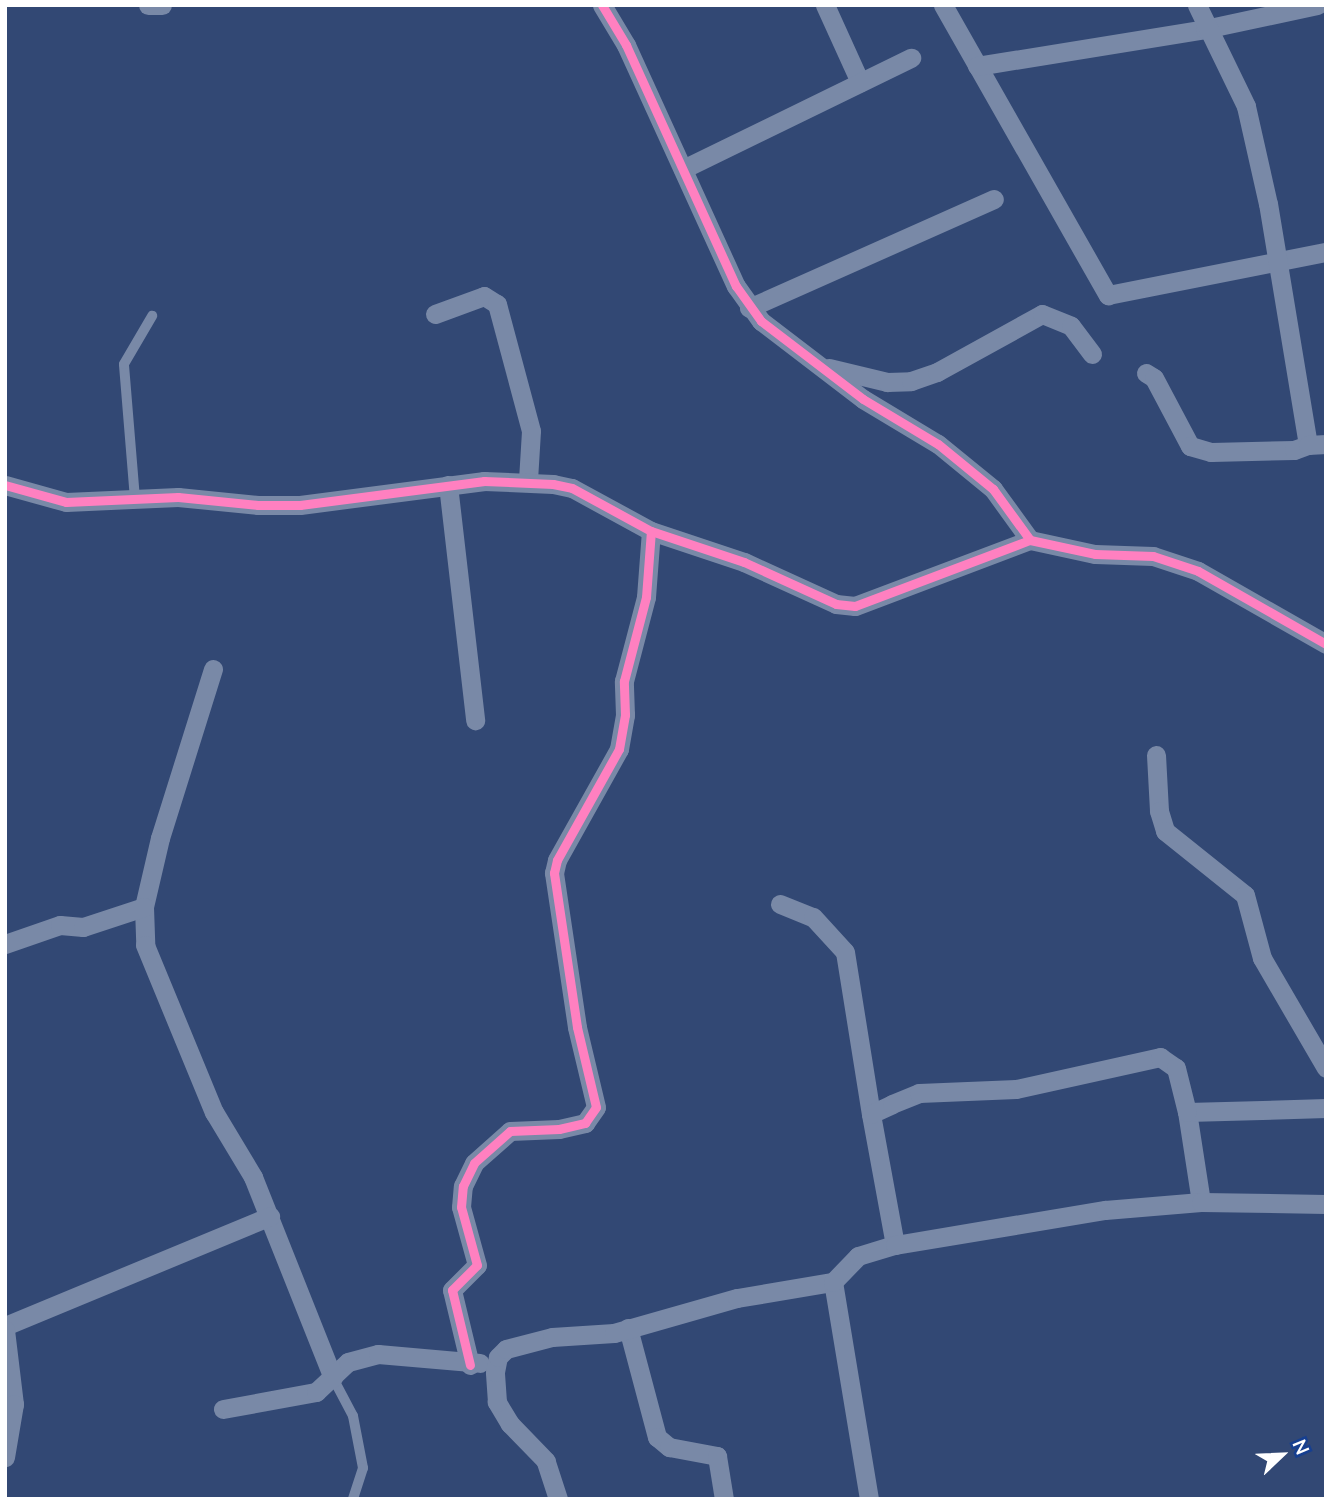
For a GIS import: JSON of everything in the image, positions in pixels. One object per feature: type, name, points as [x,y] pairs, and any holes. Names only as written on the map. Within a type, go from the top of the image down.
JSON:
[{"type":"street","points":[[148,5],[162,5]]},
{"type":"street","points":[[602,5],[749,308],[863,399],[938,444],[993,489],[1030,540]]},
{"type":"street","points":[[825,5],[860,82]]},
{"type":"street","points":[[943,5],[1108,295],[1326,253]]},
{"type":"street","points":[[1146,373],[1154,378],[1190,446],[1211,453],[1294,450],[1317,444],[1276,263],[1268,204],[1247,106],[1205,29],[1197,5]]},
{"type":"street","points":[[977,66],[1205,29],[1317,5]]},
{"type":"street","points":[[683,169],[911,58]]},
{"type":"street","points":[[749,308],[993,199]]},
{"type":"street","points":[[435,314],[484,296],[497,304],[531,431],[528,481]]},
{"type":"street","points":[[822,366],[887,382],[911,381],[937,372],[1042,314],[1071,326],[1092,354]]},
{"type":"street","points":[[5,485],[66,502],[207,498],[300,505],[448,485],[528,481],[572,488],[651,531],[744,562],[836,604],[855,606],[1030,540],[1096,554],[1153,556],[1198,571],[1326,644]]},
{"type":"street","points":[[448,485],[475,720]]},
{"type":"street","points":[[470,1365],[452,1290],[477,1265],[461,1207],[468,1175],[491,1145],[510,1131],[559,1129],[585,1123],[596,1107],[575,1013],[554,873],[557,860],[619,749],[625,715],[624,681],[646,597],[651,531]]},
{"type":"street","points":[[213,669],[160,838],[144,907],[145,945],[179,1033],[214,1112],[243,1155],[270,1216],[333,1378]]},
{"type":"street","points":[[1156,755],[1158,811],[1165,831],[1245,895],[1262,958],[1326,1068]]},
{"type":"street","points":[[780,904],[813,917],[845,952],[895,1245]]},
{"type":"street","points":[[5,944],[60,925],[83,927],[144,907]]},
{"type":"street","points":[[871,1114],[919,1093],[1016,1088],[1160,1057],[1176,1068],[1187,1112],[1201,1202]]},
{"type":"street","points":[[1187,1112],[1326,1108]]},
{"type":"street","points":[[222,1409],[316,1392],[348,1363],[378,1354],[421,1355],[470,1365],[498,1357],[527,1341],[600,1335],[737,1298],[833,1282],[858,1256],[895,1245],[1105,1210],[1201,1202],[1326,1204]]},
{"type":"street","points":[[5,1457],[14,1404],[5,1328],[270,1216]]},
{"type":"street","points":[[833,1282],[869,1499]]},
{"type":"street","points":[[628,1328],[657,1437],[669,1447],[717,1456],[724,1499]]},
{"type":"street","points":[[498,1357],[497,1402],[510,1424],[546,1461],[558,1499]]},
{"type":"lane","points":[[135,499],[124,364],[152,316]]},
{"type":"lane","points":[[333,1378],[353,1416],[363,1468],[353,1499]]},
{"type":"cycle path","points":[[602,5],[626,45],[736,286],[761,321],[863,399],[938,444],[993,489],[1030,540],[1095,554],[1153,556],[1198,571],[1326,644]]},
{"type":"cycle path","points":[[5,485],[66,502],[178,497],[258,505],[300,505],[484,481],[553,484],[572,488],[651,531],[744,562],[836,604],[855,606],[1030,540]]},
{"type":"cycle path","points":[[470,1365],[452,1290],[477,1265],[461,1207],[463,1186],[474,1163],[510,1131],[559,1129],[585,1123],[596,1107],[577,1027],[554,873],[557,860],[619,749],[625,715],[624,681],[646,597],[651,531]]}]
